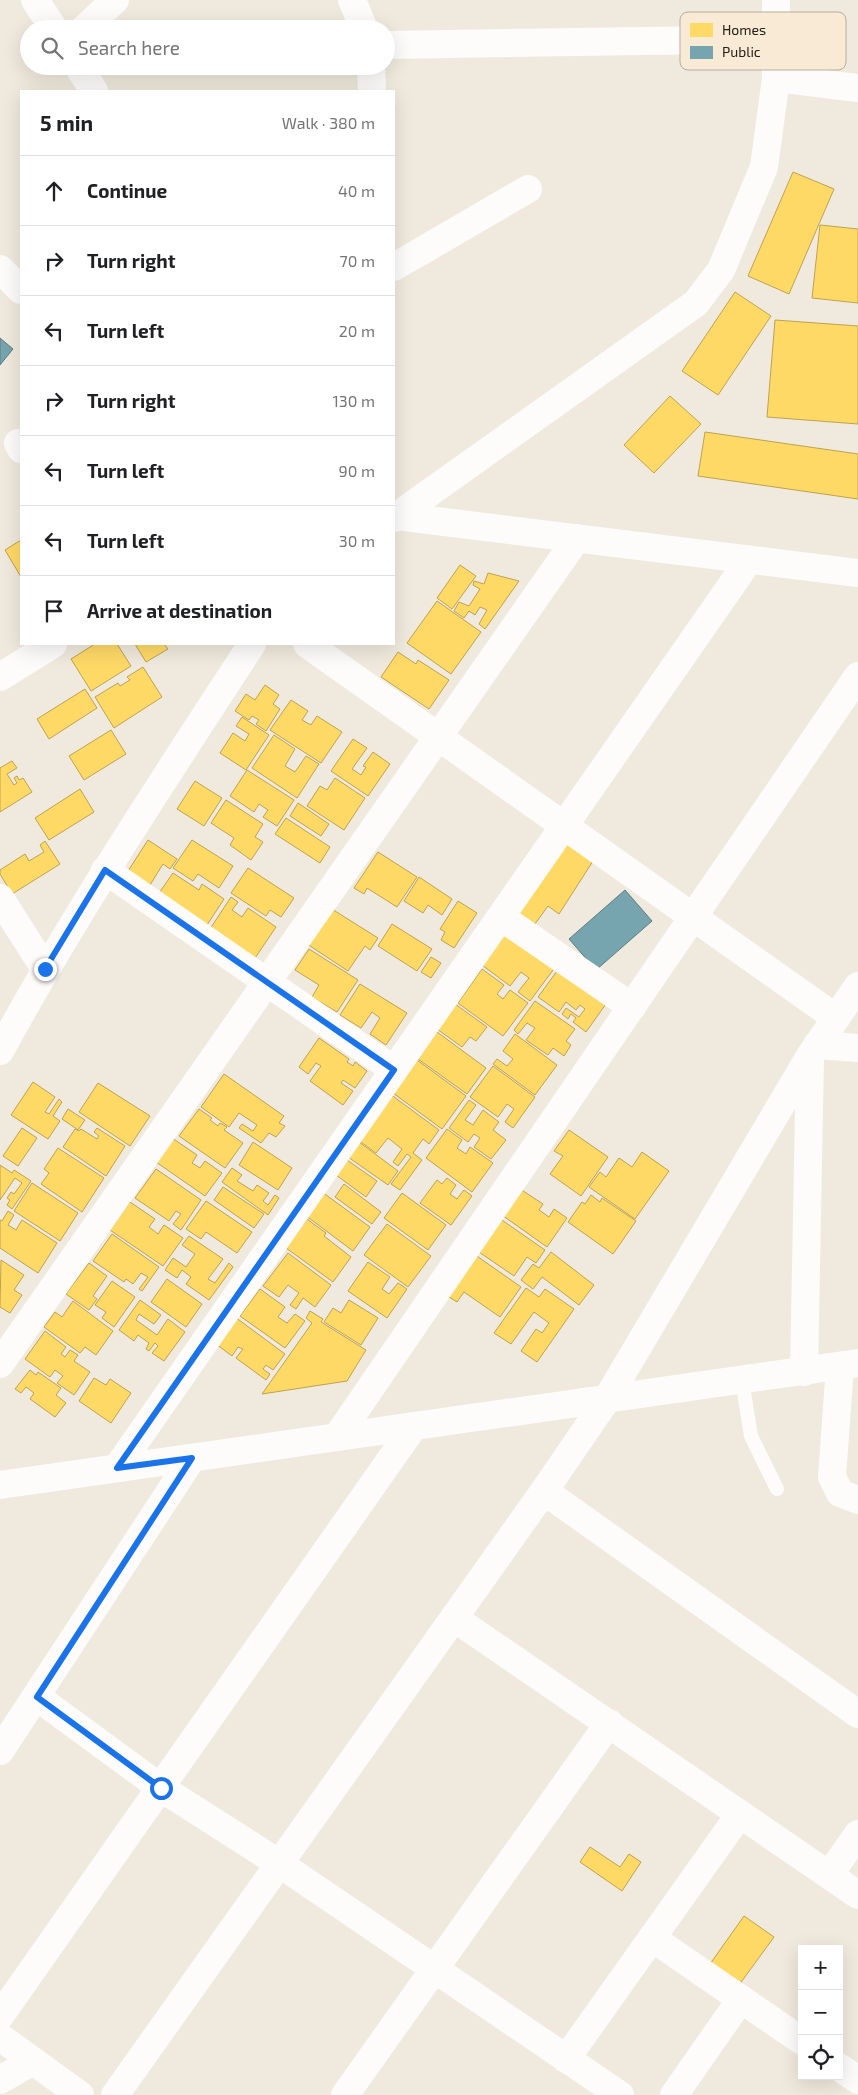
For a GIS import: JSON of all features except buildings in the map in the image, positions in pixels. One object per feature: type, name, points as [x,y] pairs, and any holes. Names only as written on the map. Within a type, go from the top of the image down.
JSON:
[{"type":"street","points":[[35,0],[48,20]]},
{"type":"street","points":[[94,20],[115,0]]},
{"type":"street","points":[[352,0],[360,20]]},
{"type":"street","points":[[395,45],[680,40]]},
{"type":"street","points":[[395,517],[696,303],[721,270],[764,167],[776,70]]},
{"type":"street","points":[[84,75],[93,90]]},
{"type":"street","points":[[371,75],[372,90]]},
{"type":"street","points":[[776,78],[858,88]]},
{"type":"street","points":[[395,266],[528,189]]},
{"type":"street","points":[[0,269],[20,289]]},
{"type":"street","points":[[395,517],[858,574]]},
{"type":"street","points":[[0,1364],[577,538]]},
{"type":"street","points":[[117,1468],[749,560]]},
{"type":"street","points":[[0,678],[51,645]]},
{"type":"street","points":[[0,1051],[45,969],[105,870],[251,645]]},
{"type":"street","points":[[308,645],[836,1018]]},
{"type":"street","points":[[337,1438],[858,676]]},
{"type":"street","points":[[105,870],[394,1070]]},
{"type":"street","points":[[0,898],[45,969]]},
{"type":"street","points":[[501,917],[632,1008]]},
{"type":"street","points":[[115,2095],[544,1491],[607,1399],[814,1050],[858,986]]},
{"type":"street","points":[[814,1050],[858,1048]]},
{"type":"street","points":[[804,1372],[814,1050]]},
{"type":"street","points":[[0,1485],[804,1372],[849,1364],[832,1477],[840,1493],[858,1500]]},
{"type":"street","points":[[0,2016],[414,1426]]},
{"type":"street","points":[[0,1751],[192,1458]]},
{"type":"street","points":[[544,1491],[858,1714]]},
{"type":"street","points":[[454,1618],[858,1895]]},
{"type":"street","points":[[37,1697],[161,1788],[280,1864],[620,2095]]},
{"type":"street","points":[[347,2094],[608,1723]]},
{"type":"street","points":[[566,2059],[740,1814]]},
{"type":"street","points":[[829,1875],[858,1834]]},
{"type":"street","points":[[652,1938],[798,2038]]},
{"type":"street","points":[[674,2095],[741,1999]]},
{"type":"street","points":[[0,2037],[80,2095]]},
{"type":"street","points":[[0,2080],[33,2061]]},
{"type":"street","points":[[843,2070],[858,2080]]},
{"type":"lane","points":[[742,1380],[751,1436],[777,1489]]},
{"type":"route","points":[[45,969],[105,870],[394,1070],[117,1468],[192,1458],[37,1697],[161,1788]]}]
